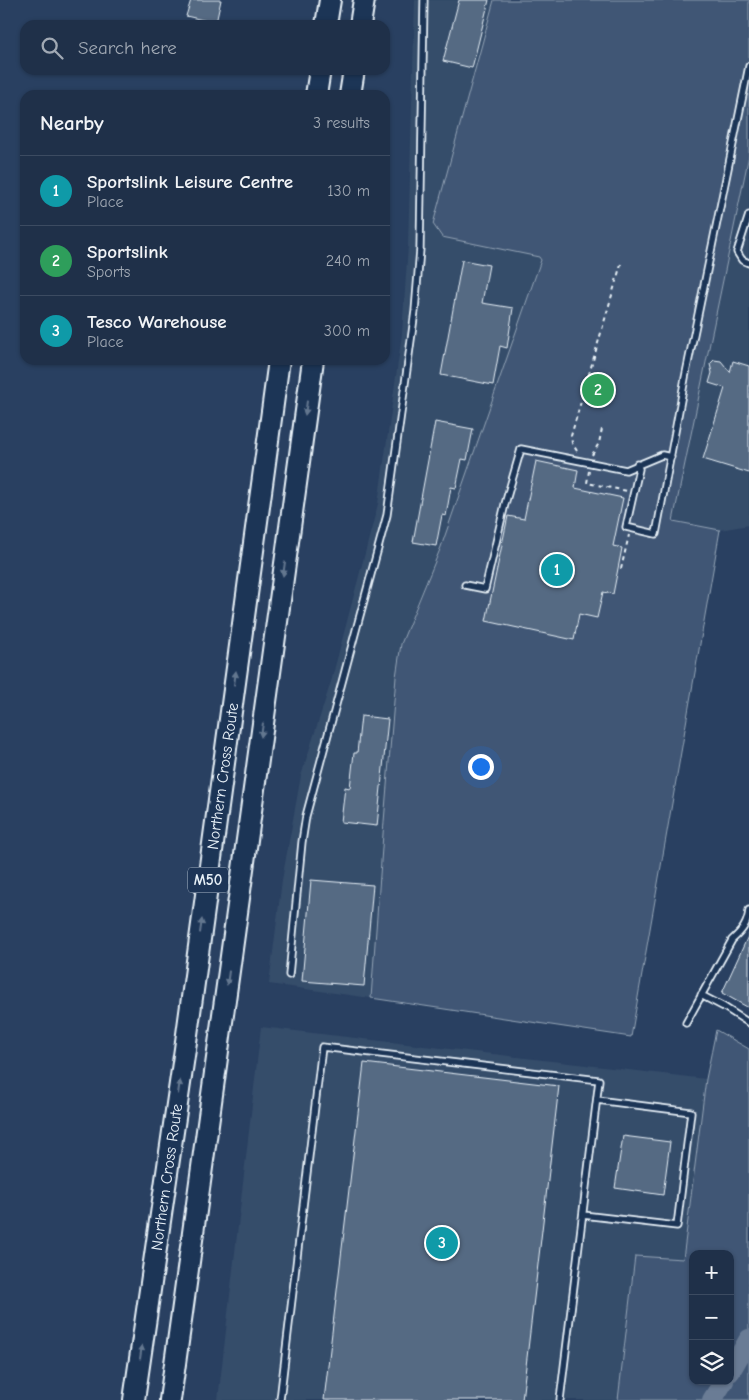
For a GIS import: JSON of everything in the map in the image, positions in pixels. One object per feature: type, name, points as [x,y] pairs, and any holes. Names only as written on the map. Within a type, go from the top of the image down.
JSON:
[{"type":"highway","points":[[327,20],[330,0]]},
{"type":"highway","points":[[361,20],[364,0]]},
{"type":"highway","points":[[317,90],[319,75]]},
{"type":"highway","points":[[351,90],[353,75]]},
{"type":"highway","name":"Northern Cross Route","points":[[134,1400],[278,365]]},
{"type":"highway","name":"Northern Cross Route","points":[[170,1400],[312,365]]},
{"type":"lane","points":[[289,975],[306,816],[387,515],[392,480],[415,311],[420,249],[424,0]]},
{"type":"lane","points":[[637,464],[639,469],[626,527],[656,534],[685,378],[749,66]]},
{"type":"lane","points":[[749,215],[737,252],[742,260],[749,263]]},
{"type":"lane","points":[[465,585],[486,589],[505,504],[521,449],[626,470],[662,455],[671,457]]},
{"type":"lane","points":[[686,1023],[732,940],[748,922],[749,910]]},
{"type":"lane","points":[[701,995],[724,1007],[749,1024]]},
{"type":"lane","points":[[280,1400],[322,1047],[599,1080],[560,1400]]},
{"type":"lane","points":[[583,1215],[677,1226],[690,1121],[691,1112],[597,1100]]},
{"type":"path","points":[[578,453],[572,443],[571,436],[620,264]]},
{"type":"path","points":[[585,455],[592,456]]},
{"type":"path","points":[[622,569],[630,528]]},
{"type":"shaded area","points":[[415,0],[494,0],[433,224],[539,257],[541,260],[441,547],[415,608],[383,834],[371,998],[269,984],[282,880],[301,776],[331,682],[378,504],[402,334],[408,246]]},
{"type":"shaded area","points":[[494,0],[749,0],[749,155],[673,521],[720,530],[631,1037],[371,998],[396,677],[401,644],[441,547],[541,260],[539,257],[442,237],[433,224]]},
{"type":"shaded area","points":[[749,155],[749,525],[720,530],[673,521]]},
{"type":"shaded area","points":[[261,1027],[706,1079],[683,1259],[635,1256],[618,1400],[218,1400]]},
{"type":"shaded area","points":[[716,1030],[749,1049],[749,1400],[618,1400],[635,1256],[683,1259],[706,1079]]},
{"type":"building","points":[[191,0],[221,0],[217,20],[203,20],[186,16]]},
{"type":"building","points":[[459,0],[489,0],[472,68],[443,61]]},
{"type":"building","points":[[462,260],[489,265],[482,303],[513,308],[507,348],[500,346],[493,385],[441,375]]},
{"type":"building","points":[[714,360],[721,361],[730,372],[733,361],[749,366],[749,473],[703,459],[725,388],[709,383],[712,373],[710,364]]},
{"type":"building","points":[[435,422],[473,429],[467,460],[462,459],[456,488],[451,487],[446,516],[442,515],[436,546],[413,542]]},
{"type":"building","points":[[536,461],[578,470],[575,488],[623,498],[613,546],[622,548],[613,594],[603,592],[597,618],[579,614],[574,640],[486,621],[508,516],[524,519]]},
{"type":"building","points":[[361,716],[388,719],[377,826],[341,822],[345,787],[350,788],[354,753],[357,753]]},
{"type":"building","points":[[311,880],[373,885],[364,986],[302,981]]},
{"type":"building","points":[[749,934],[749,1008],[722,993]]},
{"type":"building","points":[[364,1063],[559,1086],[522,1400],[324,1400]]},
{"type":"building","points":[[623,1136],[670,1142],[663,1195],[615,1188]]},
{"type":"waterway","points":[[734,1365],[749,1339]]},
{"type":"waterway","points":[[712,1400],[721,1385]]},
{"type":"place","name":"Sportslink","points":[[598,390]]},
{"type":"place","name":"Sportslink Leisure Centre","points":[[557,570]]},
{"type":"place","name":"Tesco Warehouse","points":[[442,1243]]}]
